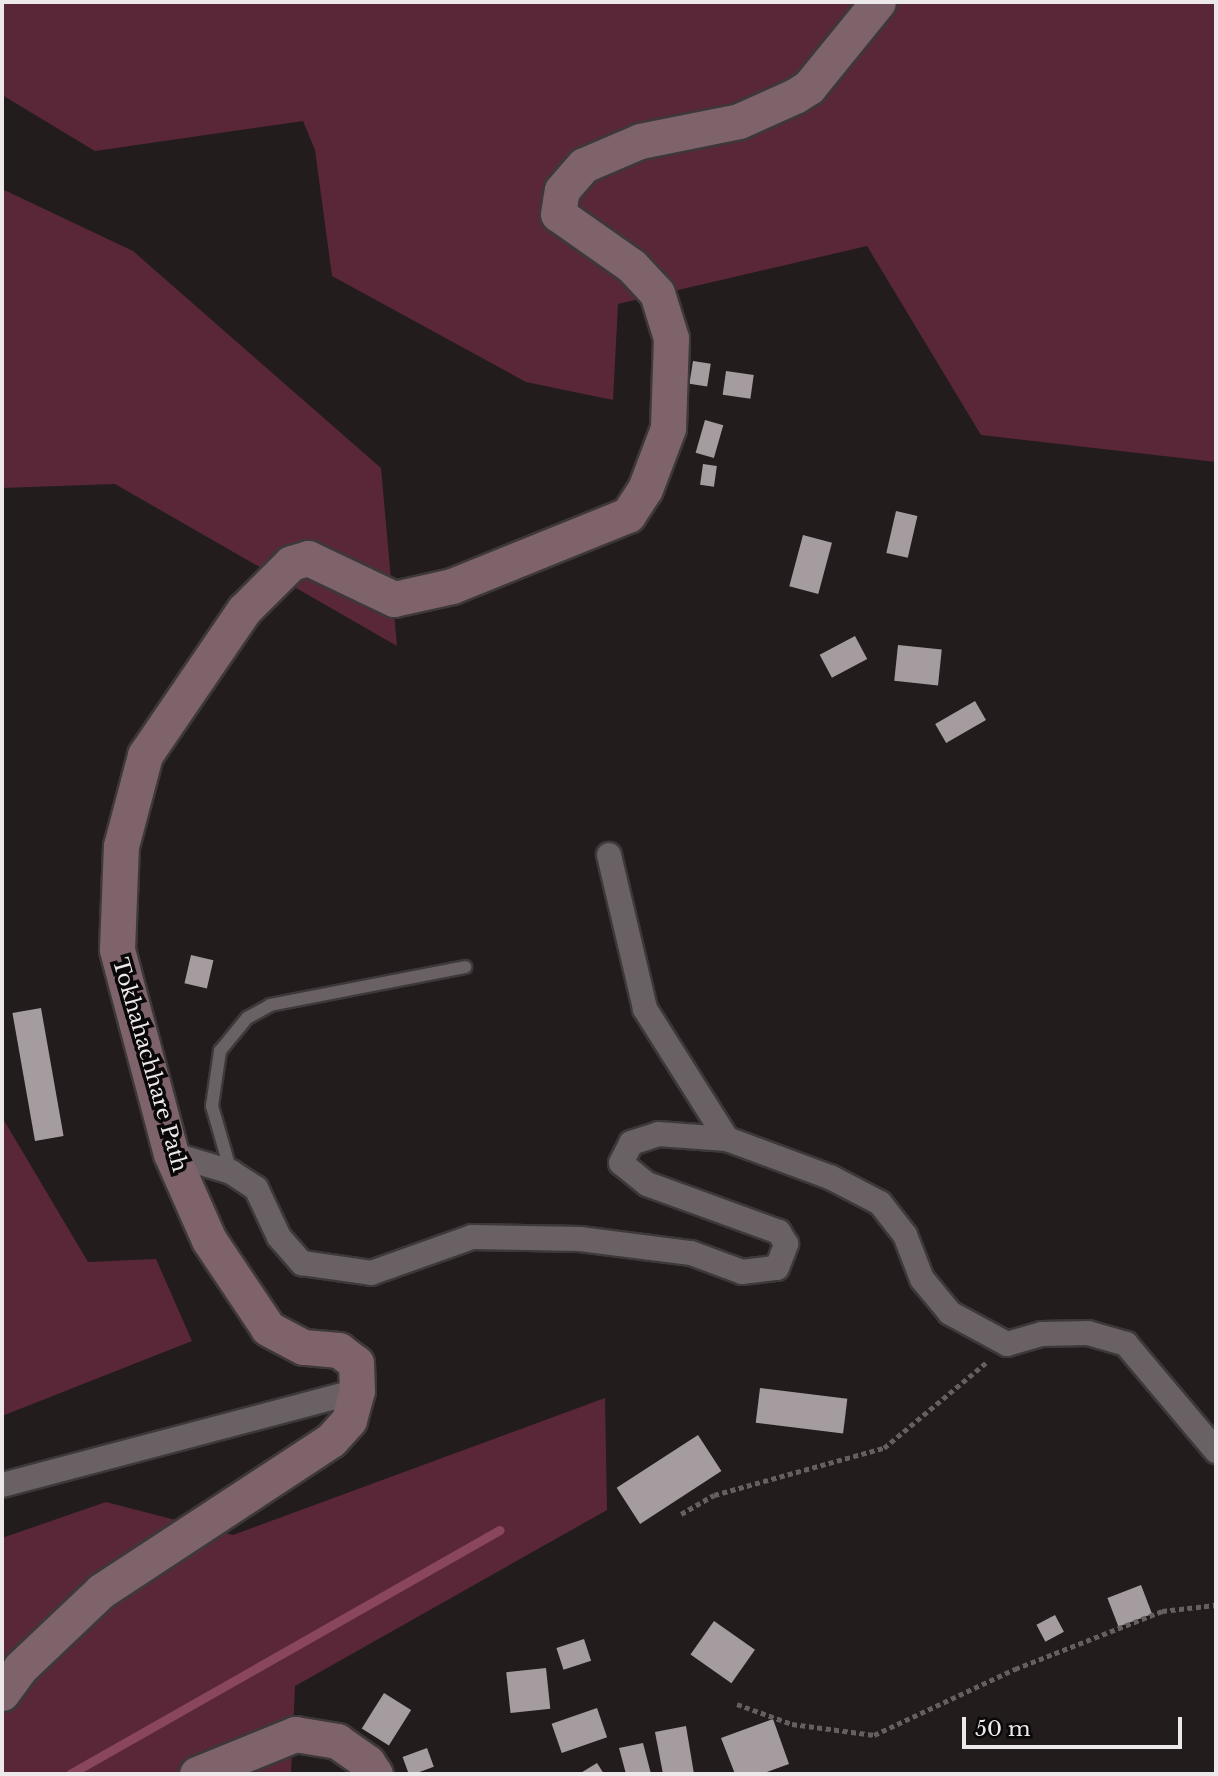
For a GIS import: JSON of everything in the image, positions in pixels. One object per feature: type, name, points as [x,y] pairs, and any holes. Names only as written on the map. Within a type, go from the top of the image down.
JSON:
[{"type":"main road","name":"Tokhahachhare Path","points":[[357,1391],[356,1363],[339,1350],[303,1347],[268,1328],[209,1240],[171,1154],[117,949],[121,846],[145,755],[244,610],[292,563],[308,558],[394,599],[452,586],[628,515],[645,489],[668,428],[671,338],[657,293],[632,265],[558,214],[562,190],[584,165],[640,141],[739,121],[802,91],[877,2]]},
{"type":"main road","points":[[2,1693],[20,1668],[101,1591],[331,1440],[349,1420],[357,1391]]},
{"type":"main road","points":[[197,1774],[295,1734],[337,1741],[367,1762],[375,1774]]},
{"type":"street","points":[[609,855],[645,1009],[727,1139]]},
{"type":"street","points":[[171,1154],[231,1172],[256,1188],[279,1237],[302,1263],[371,1273],[472,1237],[580,1239],[691,1253],[741,1272],[776,1268],[786,1244],[779,1233],[647,1184],[621,1163],[631,1143],[658,1134],[727,1139],[830,1177],[880,1203],[905,1235],[922,1279],[950,1312],[1007,1344],[1042,1334],[1088,1333],[1126,1344],[1216,1451]]},
{"type":"street","points":[[2,1485],[357,1391]]},
{"type":"lane","points":[[231,1172],[212,1106],[220,1051],[247,1018],[270,1005],[465,967]]},
{"type":"path","points":[[681,1514],[714,1495],[884,1448],[1007,1344]]},
{"type":"path","points":[[737,1704],[792,1724],[874,1735],[1015,1669],[1162,1611],[1216,1605]]},
{"type":"shaded area","points":[[2,2],[1216,2],[1216,462],[981,435],[867,246],[618,304],[613,400],[526,382],[332,276],[315,150],[303,121],[95,151],[2,95]]},
{"type":"shaded area","points":[[2,189],[133,251],[381,468],[397,646],[115,484],[2,488]]},
{"type":"shaded area","points":[[2,1117],[88,1262],[156,1259],[192,1341],[2,1416]]},
{"type":"shaded area","points":[[605,1398],[607,1510],[295,1686],[291,1774],[2,1774],[2,1538],[106,1502],[233,1535]]},
{"type":"building","points":[[693,361],[711,364],[707,387],[689,384]]},
{"type":"building","points":[[726,371],[754,375],[750,399],[723,395]]},
{"type":"building","points":[[705,420],[723,425],[714,458],[696,453]]},
{"type":"building","points":[[703,464],[717,466],[714,487],[700,485]]},
{"type":"building","points":[[896,511],[917,516],[908,558],[886,553]]},
{"type":"building","points":[[803,535],[832,543],[818,594],[789,586]]},
{"type":"building","points":[[855,636],[867,659],[832,678],[820,655]]},
{"type":"building","points":[[898,645],[942,650],[938,685],[894,681]]},
{"type":"building","points":[[975,701],[986,720],[946,743],[935,724]]},
{"type":"building","points":[[191,955],[213,960],[207,988],[184,983]]},
{"type":"building","points":[[41,1008],[64,1136],[35,1141],[12,1013]]},
{"type":"building","points":[[760,1388],[847,1399],[843,1433],[756,1423]]},
{"type":"building","points":[[698,1435],[721,1471],[640,1524],[617,1488]]},
{"type":"building","points":[[1141,1585],[1152,1614],[1119,1627],[1107,1598]]},
{"type":"building","points":[[1055,1615],[1064,1632],[1045,1642],[1036,1625]]},
{"type":"building","points":[[714,1621],[755,1650],[731,1683],[690,1655]]},
{"type":"building","points":[[584,1639],[591,1661],[564,1670],[556,1648]]},
{"type":"building","points":[[546,1668],[550,1709],[511,1713],[506,1672]]},
{"type":"building","points":[[384,1693],[411,1710],[389,1746],[362,1729]]},
{"type":"building","points":[[597,1708],[607,1737],[562,1753],[552,1724]]},
{"type":"building","points":[[773,1719],[789,1764],[761,1774],[735,1774],[721,1738]]},
{"type":"building","points":[[686,1726],[694,1774],[663,1774],[655,1732]]},
{"type":"building","points":[[643,1743],[651,1774],[626,1774],[619,1748]]},
{"type":"building","points":[[427,1748],[434,1767],[409,1774],[403,1757]]},
{"type":"building","points":[[597,1763],[604,1774],[579,1774]]},
{"type":"waterway","points":[[70,1774],[500,1530]]}]
